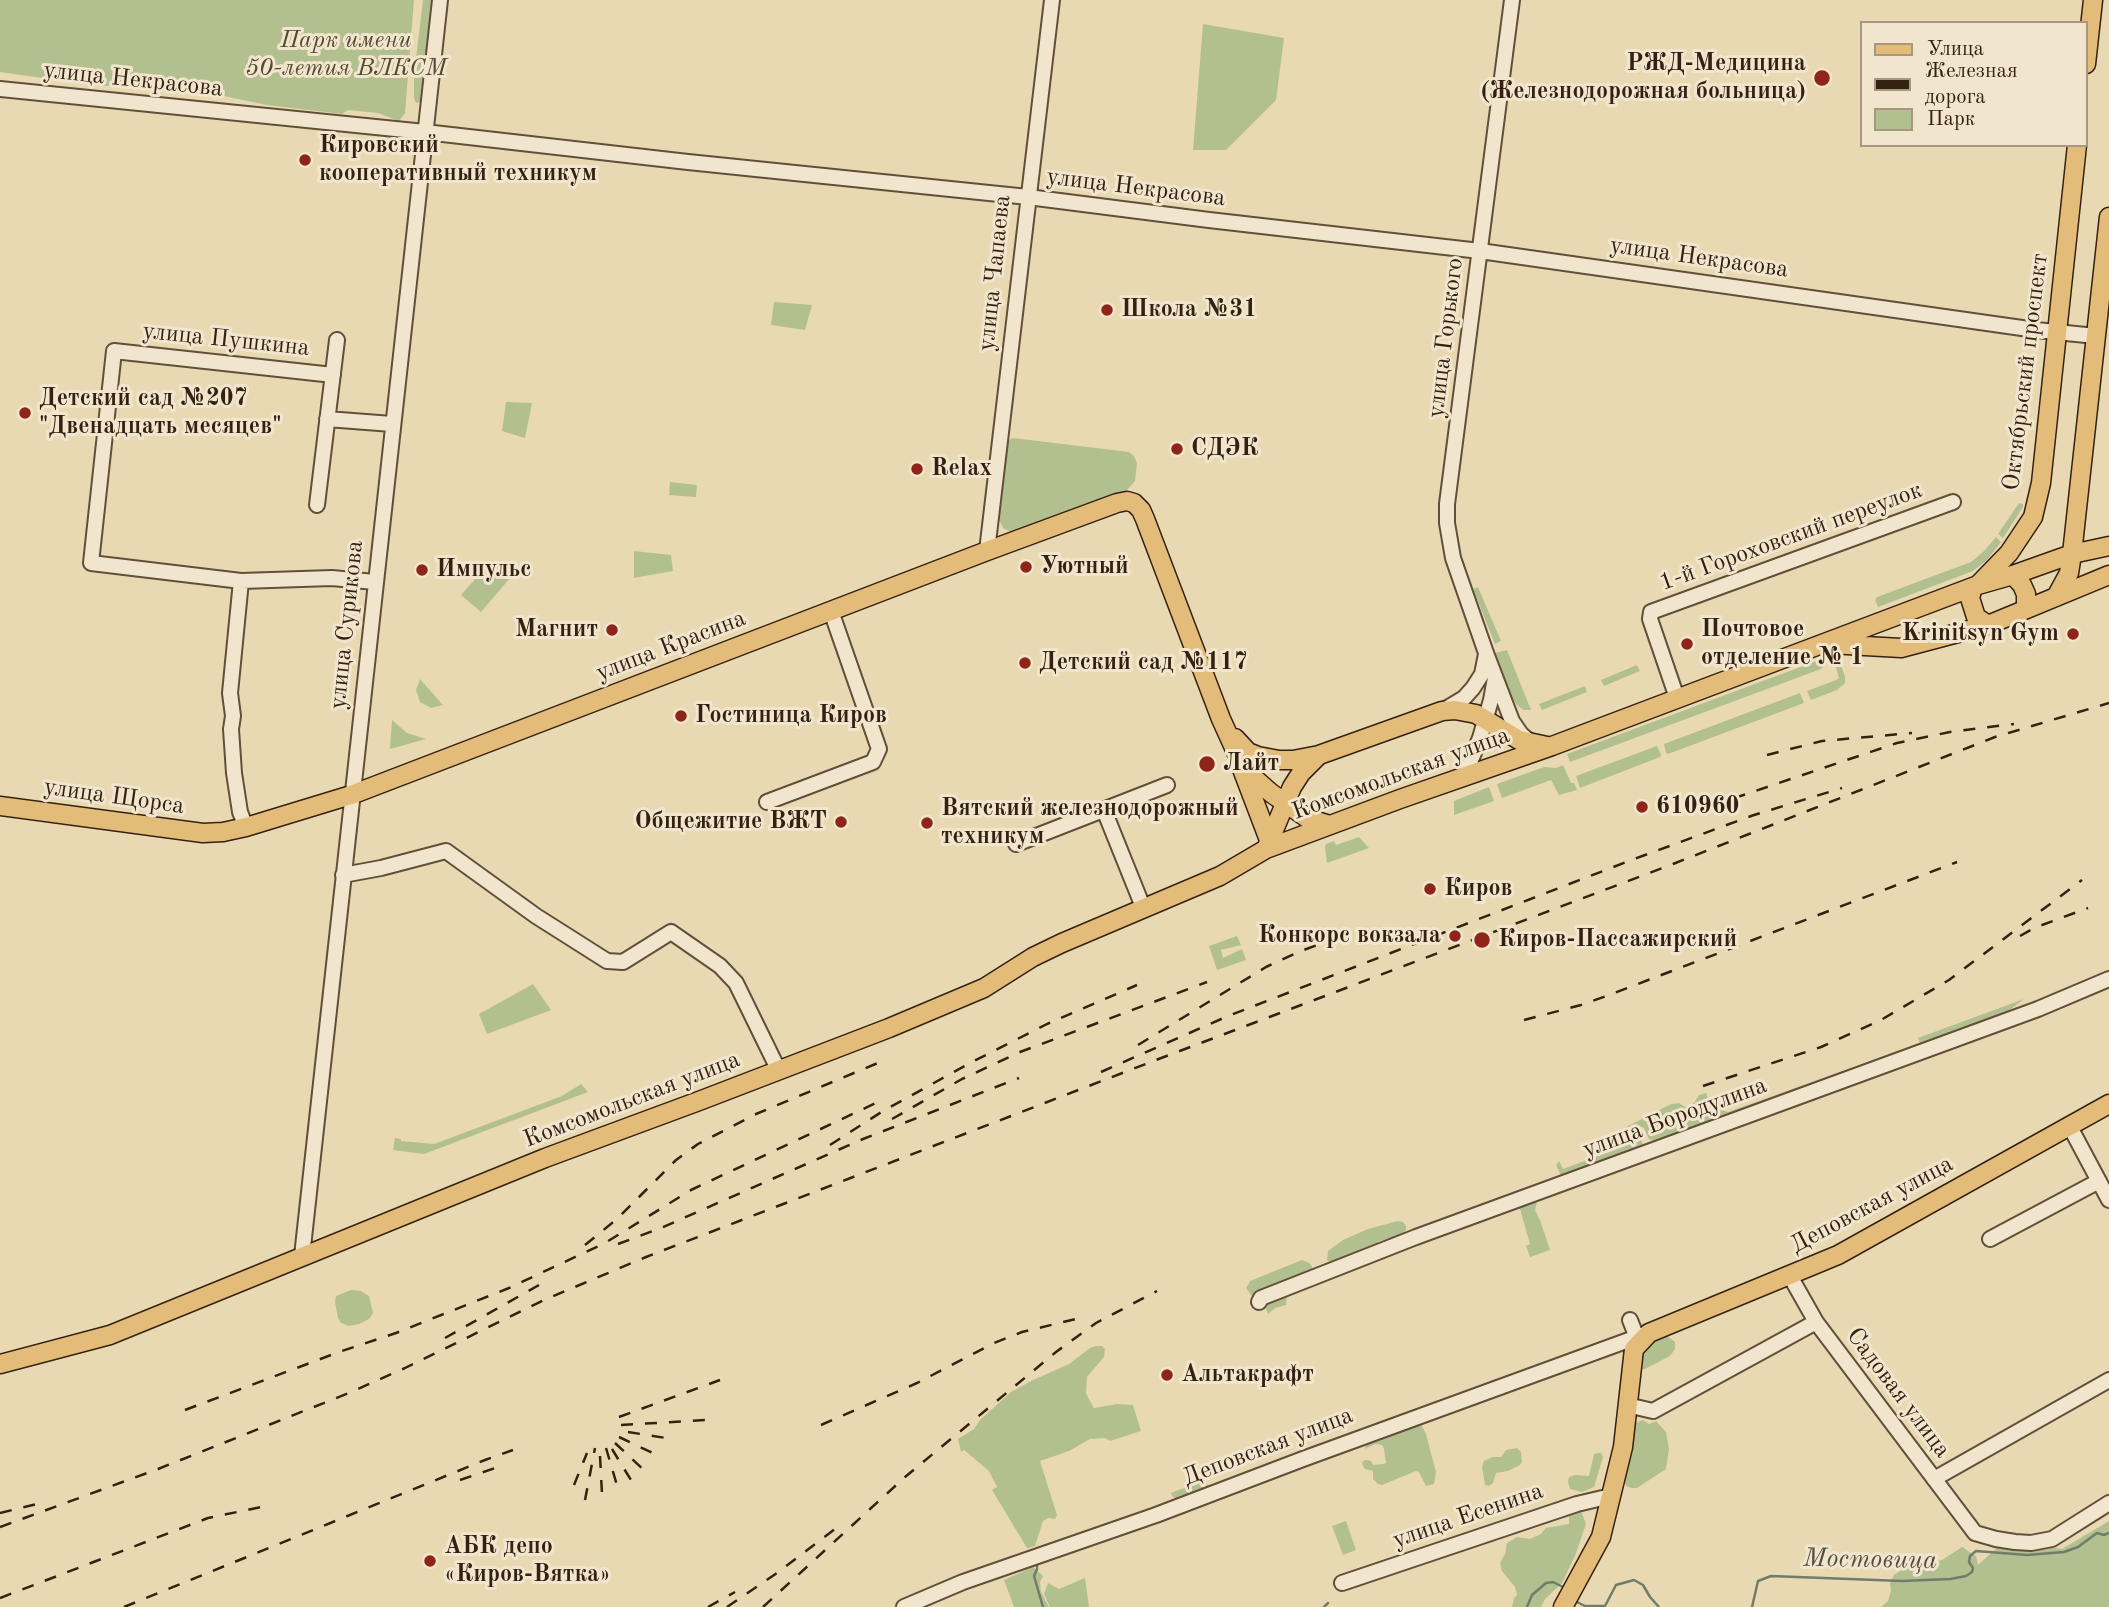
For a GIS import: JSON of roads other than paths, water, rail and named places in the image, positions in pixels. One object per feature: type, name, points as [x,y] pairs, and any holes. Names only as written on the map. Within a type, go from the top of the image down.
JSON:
[{"type":"main road","points":[[2088,46],[2093,0]]},
{"type":"main road","name":"Октябрьский проспект","points":[[1975,586],[2009,552],[2033,517],[2041,483],[2077,147]]},
{"type":"main road","points":[[2056,597],[2069,573],[2072,554],[2109,217]]},
{"type":"main road","name":"улица Красина","points":[[223,832],[351,795],[988,551],[1127,501],[1134,503],[1141,510],[1145,519],[1223,725]]},
{"type":"main road","points":[[2076,523],[2102,547],[2109,567]]},
{"type":"main road","name":"Комсомольская улица","points":[[0,1364],[110,1335],[545,1158],[779,1071],[984,988],[1043,952],[1220,876],[1268,844],[1464,777],[1975,586],[2072,554],[2102,547]]},
{"type":"main road","points":[[2013,575],[2022,584],[2026,594],[2026,609]]},
{"type":"main road","name":"Комсомольская улица","points":[[1822,644],[1901,648],[1988,625],[2109,575]]},
{"type":"main road","points":[[1975,586],[1970,598],[1976,617],[1988,625]]},
{"type":"main road","points":[[1896,617],[1901,648]]},
{"type":"main road","name":"Комсомольская улица","points":[[1223,725],[1248,752],[1286,760],[1319,755],[1442,710],[1465,711],[1485,719],[1518,740],[1546,746]]},
{"type":"main road","points":[[1223,725],[1236,752],[1268,844]]},
{"type":"main road","points":[[1236,752],[1255,778],[1284,803],[1307,818],[1330,825]]},
{"type":"main road","name":"Комсомольская улица","points":[[1268,844],[1296,780],[1319,755]]},
{"type":"main road","name":"улица Щорса","points":[[0,806],[151,827],[203,833],[223,832]]},
{"type":"main road","name":"Деповская улица","points":[[1638,1328],[1790,1276],[1838,1255],[2109,1104]]},
{"type":"main road","points":[[1567,1600],[1601,1537],[1623,1447],[1638,1328]]},
{"type":"street","name":"улица Сурикова","points":[[302,1256],[440,0]]},
{"type":"street","name":"улица Чапаева","points":[[988,551],[1052,0]]},
{"type":"street","name":"улица Горького","points":[[1513,0],[1447,515],[1453,558],[1512,720],[1528,740],[1546,746]]},
{"type":"street","name":"улица Некрасова","points":[[0,89],[1028,197],[1480,251],[2096,336]]},
{"type":"street","points":[[317,505],[337,340]]},
{"type":"street","name":"улица Пушкина","points":[[241,581],[91,563],[114,351],[332,375]]},
{"type":"street","points":[[327,419],[392,424]]},
{"type":"street","name":"1-й Гороховский переулок","points":[[1677,698],[1650,619],[1651,612],[1953,502]]},
{"type":"street","points":[[246,827],[238,802],[234,773],[230,693],[241,581],[332,578],[375,582]]},
{"type":"street","points":[[766,802],[873,762],[878,750],[831,611]]},
{"type":"street","name":"Комсомольская улица","points":[[1442,710],[1464,698],[1473,688],[1482,674],[1486,653]]},
{"type":"street","points":[[1464,777],[1476,751],[1495,676]]},
{"type":"street","points":[[1016,844],[1167,785]]},
{"type":"street","points":[[1104,810],[1143,908]]},
{"type":"street","points":[[343,875],[446,851],[607,961],[623,962],[671,932],[720,966],[736,983],[779,1071]]},
{"type":"street","name":"улица Бородулина","points":[[1259,1302],[1261,1298],[1416,1237],[2046,1006],[2109,979]]},
{"type":"street","points":[[2069,1125],[2109,1200]]},
{"type":"street","points":[[1990,1239],[2099,1181]]},
{"type":"street","name":"Садовая улица","points":[[1790,1276],[1816,1322],[1975,1533],[2015,1542],[2052,1539],[2109,1503]]},
{"type":"street","points":[[1627,1405],[1653,1411],[1816,1322]]},
{"type":"street","name":"Деповская улица","points":[[904,1607],[964,1582],[1140,1521],[1638,1328]]},
{"type":"street","points":[[1934,1479],[2109,1380]]},
{"type":"street","name":"улица Есенина","points":[[1342,1583],[1577,1503],[1611,1496]]},
{"type":"waterway","name":"Мостовица","points":[[1752,1607],[1758,1581],[1771,1576],[1902,1581],[1950,1579],[1972,1572],[1970,1556],[1976,1551],[2027,1555],[2064,1552],[2078,1547],[2097,1533],[2109,1533]]},
{"type":"waterway","points":[[1037,1564],[1034,1576],[1043,1607]]},
{"type":"waterway","name":"Мостовица","points":[[1575,1601],[1585,1606],[1605,1606],[1616,1585],[1634,1580],[1643,1585],[1659,1607]]},
{"type":"waterway","name":"Мостовица","points":[[1527,1607],[1532,1595],[1546,1583],[1553,1582],[1565,1588]]},
{"type":"waterway","points":[[1324,1607],[1328,1603]]},
{"type":"railway","points":[[0,1527],[158,1469],[349,1393],[544,1300],[646,1257],[1673,864],[1995,737],[2109,703]]},
{"type":"railway","points":[[1711,806],[1897,743],[1950,732],[2014,724]]},
{"type":"railway","points":[[1767,755],[1822,741],[1912,733]]},
{"type":"railway","points":[[1101,1072],[1228,1016],[1634,859],[1754,815],[1842,788]]},
{"type":"railway","points":[[1524,1020],[1609,995],[1957,862]]},
{"type":"railway","points":[[1703,1086],[1821,1047],[1881,1020],[1949,980],[2082,880]]},
{"type":"railway","points":[[2020,936],[2088,908]]},
{"type":"railway","points":[[1138,1045],[1266,967],[1334,939]]},
{"type":"railway","points":[[892,1119],[962,1079],[1020,1052],[1207,982]]},
{"type":"railway","points":[[830,1145],[883,1111],[972,1062],[1047,1024],[1137,985]]},
{"type":"railway","points":[[585,1245],[617,1219],[676,1160],[698,1144],[756,1114],[885,1060]]},
{"type":"railway","points":[[618,1244],[661,1228],[863,1139],[1019,1078]]},
{"type":"railway","points":[[185,1410],[396,1333],[509,1288],[605,1243],[691,1190],[878,1102]]},
{"type":"railway","points":[[445,1338],[539,1285]]},
{"type":"railway","points":[[763,1607],[905,1477],[1056,1352],[1096,1323],[1157,1291]]},
{"type":"railway","points":[[821,1425],[917,1383],[994,1343],[1022,1332],[1080,1318]]},
{"type":"railway","points":[[619,1417],[720,1380]]},
{"type":"railway","points":[[621,1425],[706,1420]]},
{"type":"railway","points":[[628,1432],[666,1438]]},
{"type":"railway","points":[[619,1437],[659,1456]]},
{"type":"railway","points":[[615,1443],[647,1473]]},
{"type":"railway","points":[[585,1500],[595,1448]]},
{"type":"railway","points":[[606,1448],[619,1492]]},
{"type":"railway","points":[[612,1449],[634,1485]]},
{"type":"railway","points":[[124,1607],[513,1450]]},
{"type":"railway","points":[[574,1485],[587,1453]]},
{"type":"railway","points":[[600,1456],[602,1494]]},
{"type":"railway","points":[[460,1480],[498,1467]]},
{"type":"railway","points":[[0,1513],[45,1502]]},
{"type":"railway","points":[[0,1598],[208,1518],[271,1505]]},
{"type":"railway","points":[[727,1607],[835,1529]]},
{"type":"railway","points":[[708,1607],[735,1592]]},
{"type":"place","name":"РЖД-Медицина (Железнодорожная больница)","points":[[1822,78]]},
{"type":"place","name":"Кировский кооперативный техникум","points":[[305,160]]},
{"type":"place","name":"Школа №31","points":[[1107,310]]},
{"type":"place","name":"Детский сад №207 \"Двенадцать месяцев\"","points":[[25,413]]},
{"type":"place","name":"СДЭК","points":[[1177,449]]},
{"type":"place","name":"Relax","points":[[917,469]]},
{"type":"place","name":"Уютный","points":[[1026,567]]},
{"type":"place","name":"Импульс","points":[[422,570]]},
{"type":"place","name":"Магнит","points":[[612,630]]},
{"type":"place","name":"Krinitsyn Gym","points":[[2073,634]]},
{"type":"place","name":"Почтовое отделение № 1","points":[[1687,644]]},
{"type":"place","name":"Детский сад №117","points":[[1025,663]]},
{"type":"place","name":"Гостиница Киров","points":[[681,716]]},
{"type":"place","name":"Лайт","points":[[1207,764]]},
{"type":"place","name":"610960","points":[[1642,807]]},
{"type":"place","name":"Общежитие ВЖТ","points":[[841,822]]},
{"type":"place","name":"Вятский железнодорожный техникум","points":[[927,823]]},
{"type":"place","name":"Киров","points":[[1430,889]]},
{"type":"place","name":"Конкорс вокзала","points":[[1455,936]]},
{"type":"place","name":"Киров-Пассажирский","points":[[1482,940]]},
{"type":"place","name":"Альтакрафт","points":[[1167,1375]]},
{"type":"place","name":"АБК депо «Киров-Вятка»","points":[[430,1561]]},
{"type":"park label","name":"Парк имени 50-летия ВЛКСМ","points":[[346,55]]}]
